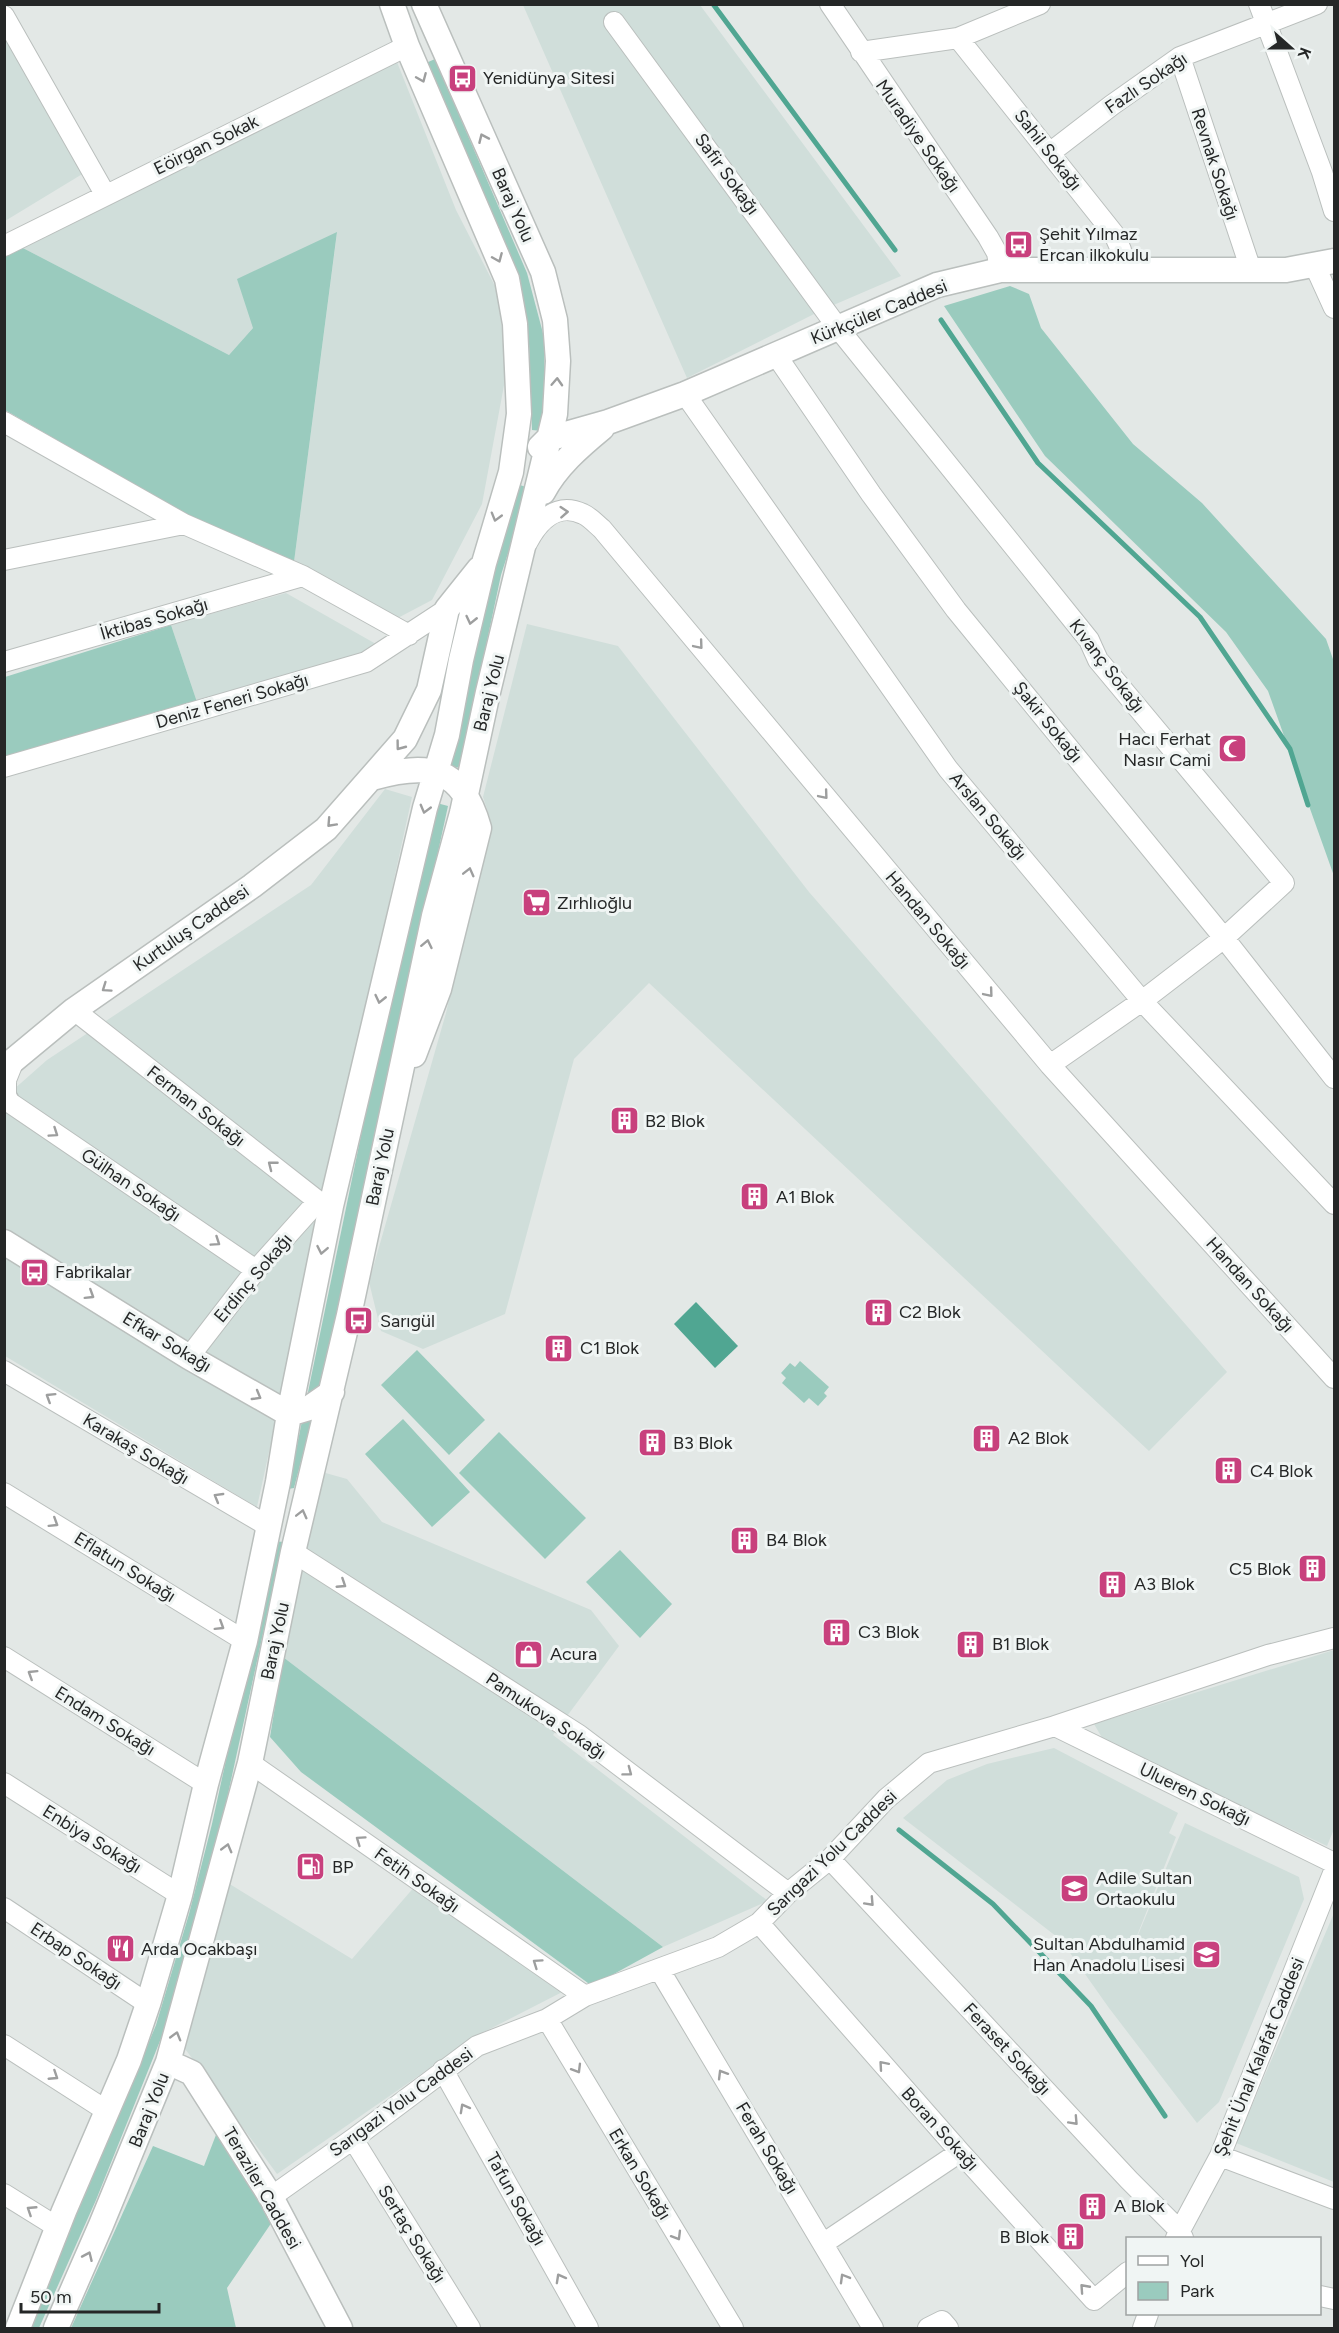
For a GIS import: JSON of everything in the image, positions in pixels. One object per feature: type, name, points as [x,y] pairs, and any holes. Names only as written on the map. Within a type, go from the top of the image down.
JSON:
[{"type":"main road","name":"Baraj Yolu","points":[[18,2328],[57,2227],[129,2060],[180,1895],[206,1784],[245,1641],[278,1482],[324,1203],[425,808],[447,735],[461,660],[484,563],[511,472],[519,414],[515,324],[507,279],[407,46],[392,4]]},
{"type":"main road","name":"Baraj Yolu","points":[[56,2328],[94,2243],[168,2062],[250,1763],[293,1552],[332,1392],[434,916],[466,794],[555,414],[558,361],[555,320],[543,272],[424,4]]},
{"type":"main road","points":[[407,46],[436,33]]},
{"type":"main road","name":"Kürkçüler Caddesi","points":[[548,440],[608,422],[685,394],[937,285],[1000,270],[1286,270],[1324,263]]},
{"type":"main road","points":[[533,512],[551,477],[574,451],[608,422]]},
{"type":"main road","points":[[511,472],[548,440]]},
{"type":"main road","points":[[480,729],[467,738],[447,735],[431,725],[426,709],[447,609],[484,563]]},
{"type":"main road","name":"Kurtuluş Caddesi","points":[[9,1064],[74,1010],[252,886],[326,829],[405,739],[429,690]]},
{"type":"main road","points":[[370,779],[401,770],[437,772],[453,780],[466,794]]},
{"type":"main road","name":"Efkar Sokağı","points":[[4,1242],[189,1357],[288,1414]]},
{"type":"main road","points":[[288,1414],[309,1408],[332,1392]]},
{"type":"main road","name":"Teraziler Caddesi","points":[[168,2062],[192,2073],[271,2197],[340,2328]]},
{"type":"street","name":"Muradiye Sokağı","points":[[830,4],[988,237],[997,253],[1000,270]]},
{"type":"street","points":[[861,52],[958,38],[1040,4]]},
{"type":"street","points":[[1259,4],[1335,211]]},
{"type":"street","name":"Fazlı Sokağı","points":[[1051,152],[1180,57],[1317,4]]},
{"type":"street","points":[[4,15],[105,194]]},
{"type":"street","name":"Safir Sokağı","points":[[614,22],[838,328]]},
{"type":"street","name":"Sahil Sokağı","points":[[958,38],[1114,234],[1121,250],[1120,269]]},
{"type":"street","name":"Eöirgan Sokak","points":[[4,246],[407,46]]},
{"type":"street","name":"Revnak Sokağı","points":[[1180,57],[1251,270]]},
{"type":"street","points":[[1324,263],[1335,308]]},
{"type":"street","name":"Kıvanç Sokağı","points":[[838,328],[1089,640],[1098,660],[1284,883],[1224,938],[1142,1002],[1050,1065]]},
{"type":"street","name":"Şakir Sokağı","points":[[776,355],[871,494],[956,610],[1224,938],[1335,1078]]},
{"type":"street","name":"Arslan Sokağı","points":[[685,394],[948,769],[1142,1002],[1335,1204]]},
{"type":"street","points":[[4,422],[184,524],[303,576],[409,634]]},
{"type":"street","name":"Handan Sokağı","points":[[524,548],[536,526],[550,514],[566,510],[584,514],[602,529],[1050,1065],[1335,1378]]},
{"type":"street","points":[[4,560],[184,524]]},
{"type":"street","name":"İktibas Sokağı","points":[[4,662],[303,576]]},
{"type":"street","name":"Deniz Feneri Sokağı","points":[[4,767],[366,662],[447,609]]},
{"type":"street","name":"Ferman Sokağı","points":[[74,1010],[324,1203]]},
{"type":"street","points":[[5,1100],[9,1064]]},
{"type":"street","name":"Gülhan Sokağı","points":[[5,1100],[256,1270]]},
{"type":"street","name":"Erdinç Sokağı","points":[[189,1357],[256,1270],[324,1203]]},
{"type":"street","name":"Karakaş Sokağı","points":[[4,1371],[268,1526]]},
{"type":"street","name":"Eflatun Sokağı","points":[[4,1493],[245,1641]]},
{"type":"street","name":"Pamukova Sokağı","points":[[293,1552],[579,1735],[789,1893]]},
{"type":"street","name":"Sarıgazi Yolu Caddesi","points":[[271,2197],[477,2046],[547,2019],[585,1996],[718,1947],[759,1923],[789,1893],[830,1859],[886,1799],[929,1763],[1055,1726],[1268,1655],[1335,1638]]},
{"type":"street","name":"Endam Sokağı","points":[[4,1657],[206,1784]]},
{"type":"street","name":"Ulueren Sokağı","points":[[1055,1726],[1335,1863]]},
{"type":"street","name":"Fetih Sokağı","points":[[250,1763],[585,1996]]},
{"type":"street","name":"Enbiya Sokağı","points":[[4,1783],[180,1895]]},
{"type":"street","name":"Feraset Sokağı","points":[[830,1859],[1129,2180],[1177,2236]]},
{"type":"street","name":"Şehit Ünal Kalafat Caddesi","points":[[1177,2236],[1220,2156],[1335,1871]]},
{"type":"street","name":"Erbap Sokağı","points":[[4,1908],[148,2004]]},
{"type":"street","name":"Boran Sokağı","points":[[759,1923],[960,2152],[1094,2300],[1126,2274]]},
{"type":"street","name":"Ferah Sokağı","points":[[659,1969],[873,2328]]},
{"type":"street","name":"Erkan Sokağı","points":[[547,2019],[733,2328]]},
{"type":"street","points":[[4,2045],[107,2110]]},
{"type":"street","name":"Tafun Sokağı","points":[[443,2070],[588,2328]]},
{"type":"street","name":"Sertaç Sokağı","points":[[353,2139],[470,2328]]},
{"type":"street","points":[[824,2243],[960,2152]]},
{"type":"street","points":[[1220,2156],[1335,2199]]},
{"type":"street","points":[[4,2194],[57,2227]]},
{"type":"street","points":[[928,2328],[942,2321],[948,2328]]},
{"type":"shaded area","points":[[523,5],[700,5],[901,276],[822,310],[687,378]]},
{"type":"shaded area","points":[[4,34],[84,173],[5,221],[4,221]]},
{"type":"shaded area","points":[[391,47],[456,210],[497,290],[507,369],[482,504],[432,600],[394,620],[294,562],[337,233],[229,355],[21,247]]},
{"type":"shaded area","points":[[286,593],[376,644],[364,657],[198,705],[171,625]]},
{"type":"shaded area","points":[[527,624],[618,646],[809,892],[1227,1372],[1149,1451],[649,983],[574,1059],[505,1314],[423,1349],[381,1331],[369,1282],[446,1013],[490,818],[483,797]]},
{"type":"shaded area","points":[[385,789],[412,797],[257,1507],[5,1356],[4,1098],[47,1060],[311,885]]},
{"type":"shaded area","points":[[696,1302],[738,1346],[715,1368],[674,1324]]},
{"type":"shaded area","points":[[322,1472],[347,1479],[382,1522],[591,1610],[619,1646],[553,1735],[768,1901],[663,1947],[283,1657]]},
{"type":"shaded area","points":[[1334,1650],[1334,1829],[1327,1846],[1104,1741],[1094,1724]]},
{"type":"shaded area","points":[[1054,1748],[1178,1813],[1169,1833],[1176,1837],[1127,1961],[1185,1823],[1299,1877],[1304,1899],[1219,2102],[1197,2123],[1109,2008],[1061,1940],[903,1818],[947,1780],[987,1764]]},
{"type":"shaded area","points":[[422,1878],[570,1988],[476,2036],[277,2174],[183,2046],[228,1883],[352,1959]]},
{"type":"shaded area","points":[[1334,1913],[1334,2182],[1236,2143]]},
{"type":"green space","points":[[435,59],[527,273],[544,337],[545,392],[542,431],[532,430],[529,344],[515,278],[426,63]]},
{"type":"green space","points":[[337,232],[294,562],[190,517],[5,410],[5,255],[21,247],[229,355],[253,328],[237,279]]},
{"type":"green space","points":[[1010,286],[1029,294],[1041,328],[1133,444],[1202,503],[1326,639],[1334,662],[1334,876],[1268,691],[1226,632],[1045,456],[944,306]]},
{"type":"green space","points":[[520,485],[529,488],[501,575],[460,768],[445,765],[493,573]]},
{"type":"green space","points":[[171,625],[198,705],[5,763],[5,677]]},
{"type":"green space","points":[[433,802],[448,806],[325,1371],[294,1488],[288,1489],[396,966]]},
{"type":"green space","points":[[417,1350],[485,1420],[449,1455],[381,1385]]},
{"type":"green space","points":[[800,1361],[829,1387],[824,1393],[827,1396],[818,1406],[809,1398],[804,1403],[782,1383],[786,1378],[781,1373],[790,1363],[795,1367]]},
{"type":"green space","points":[[403,1419],[470,1492],[432,1527],[365,1454]]},
{"type":"green space","points":[[499,1432],[586,1518],[545,1559],[459,1473]]},
{"type":"green space","points":[[274,1541],[283,1542],[221,1826],[166,2026],[96,2200],[39,2328],[25,2328],[85,2195],[156,2025],[189,1914],[212,1824]]},
{"type":"green space","points":[[620,1550],[672,1604],[640,1638],[586,1582]]},
{"type":"green space","points":[[283,1657],[663,1947],[592,1986],[301,1772],[270,1737]]},
{"type":"green space","points":[[219,2127],[272,2222],[227,2288],[236,2328],[71,2328],[153,2146],[204,2166]]},
{"type":"waterway","points":[[713,4],[895,250]]},
{"type":"waterway","points":[[941,320],[1038,463],[1200,617],[1290,749],[1308,805]]},
{"type":"waterway","points":[[899,1830],[993,1904],[1091,2006],[1165,2116]]},
{"type":"place","name":"Yenidünya Sitesi","points":[[462,78]]},
{"type":"place","name":"Şehit Yılmaz Ercan ilkokulu","points":[[1018,244]]},
{"type":"place","name":"Hacı Ferhat Nasır Cami","points":[[1232,749]]},
{"type":"place","name":"Zırhlıoğlu","points":[[536,903]]},
{"type":"place","name":"B2 Blok","points":[[624,1121]]},
{"type":"place","name":"A1 Blok","points":[[755,1197]]},
{"type":"place","name":"Fabrikalar","points":[[34,1272]]},
{"type":"place","name":"C2 Blok","points":[[878,1312]]},
{"type":"place","name":"Sarıgül","points":[[359,1321]]},
{"type":"place","name":"C1 Blok","points":[[559,1348]]},
{"type":"place","name":"A2 Blok","points":[[987,1438]]},
{"type":"place","name":"B3 Blok","points":[[652,1443]]},
{"type":"place","name":"C4 Blok","points":[[1229,1471]]},
{"type":"place","name":"B4 Blok","points":[[745,1540]]},
{"type":"place","name":"C5 Blok","points":[[1312,1569]]},
{"type":"place","name":"A3 Blok","points":[[1113,1584]]},
{"type":"place","name":"C3 Blok","points":[[837,1632]]},
{"type":"place","name":"B1 Blok","points":[[971,1644]]},
{"type":"place","name":"Acura","points":[[529,1654]]},
{"type":"place","name":"BP","points":[[311,1867]]},
{"type":"place","name":"Adile Sultan Ortaokulu","points":[[1075,1888]]},
{"type":"place","name":"Arda Ocakbaşı","points":[[120,1949]]},
{"type":"place","name":"Sultan Abdulhamid Han Anadolu Lisesi","points":[[1206,1954]]},
{"type":"place","name":"A Blok","points":[[1093,2206]]},
{"type":"place","name":"B Blok","points":[[1070,2237]]}]
